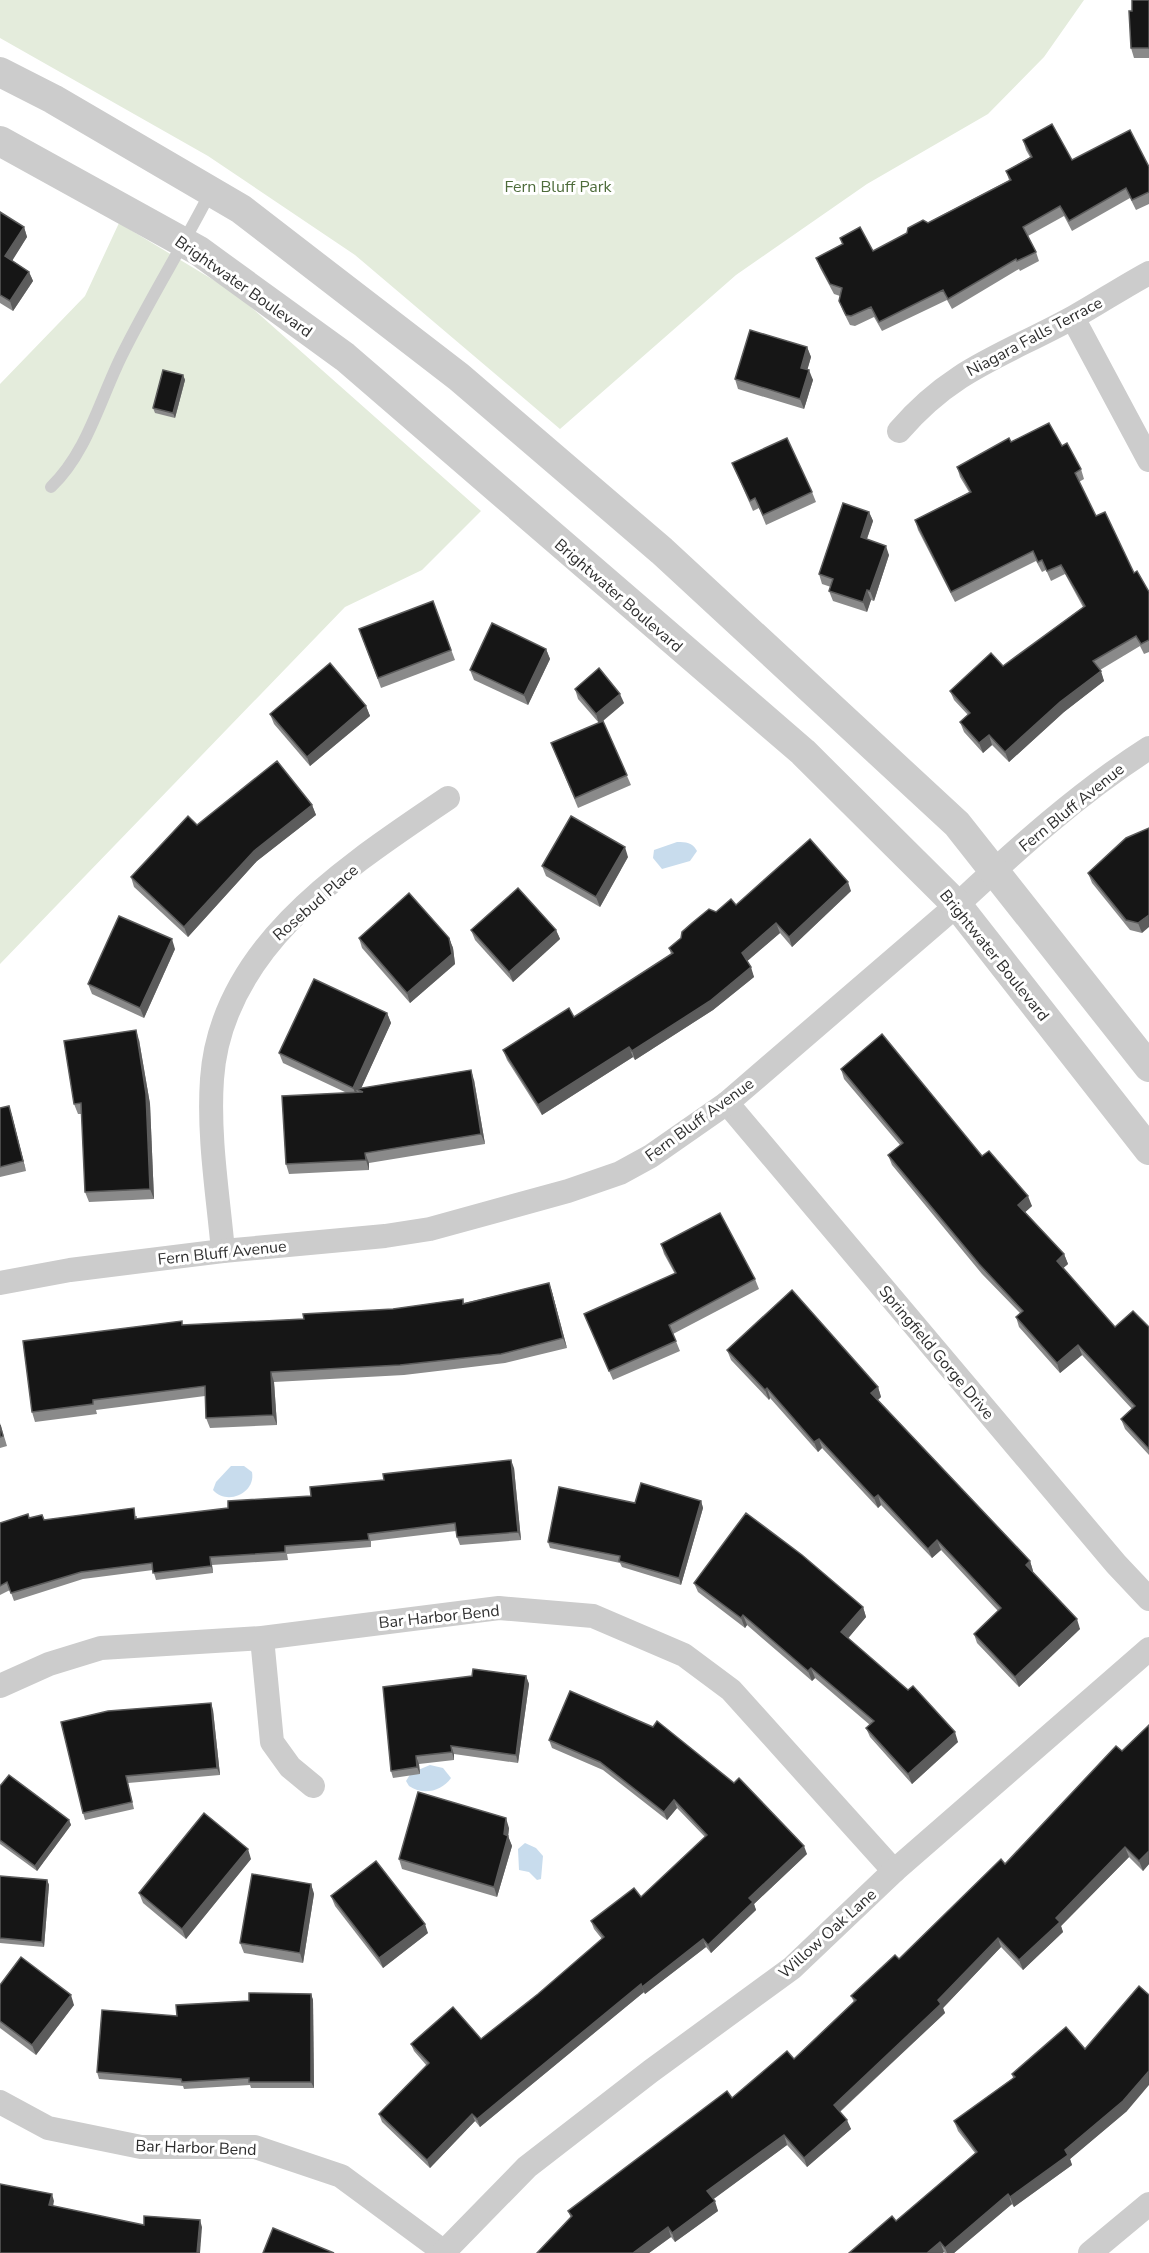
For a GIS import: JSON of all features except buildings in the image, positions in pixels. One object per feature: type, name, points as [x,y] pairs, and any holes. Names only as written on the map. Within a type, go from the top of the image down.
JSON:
[{"type":"street","points":[[0,72],[53,99],[241,209],[451,370],[662,551],[957,824],[1149,1067]]},
{"type":"street","name":"Brightwater Boulevard","points":[[0,141],[184,243],[345,357],[803,752],[957,905],[1149,1150]]},
{"type":"street","name":"Niagara Falls Terrace","points":[[899,431],[920,406],[976,365],[1073,318],[1149,273]]},
{"type":"street","points":[[1073,318],[1149,460]]},
{"type":"street","name":"Fern Bluff Avenue","points":[[0,1282],[70,1270],[223,1251],[385,1236],[430,1229],[568,1191],[620,1173],[651,1156],[727,1103],[957,905],[994,870],[1074,803],[1149,748]]},
{"type":"street","name":"Rosebud Place","points":[[223,1251],[213,1146],[212,1079],[219,1038],[232,999],[252,963],[282,927],[319,894],[383,844],[448,798]]},
{"type":"street","name":"Springfield Gorge Drive","points":[[727,1103],[1116,1564],[1149,1599]]},
{"type":"street","name":"Bar Harbor Bend","points":[[0,1686],[49,1664],[101,1648],[261,1638],[499,1608],[592,1616],[684,1655],[731,1690],[894,1872]]},
{"type":"street","points":[[261,1638],[272,1742],[290,1767],[313,1786]]},
{"type":"street","name":"Willow Oak Lane","points":[[443,2252],[527,2167],[651,2071],[792,1968],[894,1872],[1149,1649]]},
{"type":"street","name":"Bar Harbor Bend","points":[[0,2102],[48,2128],[141,2147],[255,2147],[341,2176],[443,2252]]},
{"type":"street","points":[[1090,2253],[1149,2204]]},
{"type":"lane","points":[[51,487],[63,475],[79,451],[122,355],[212,191]]},
{"type":"green space","name":"Fern Bluff Park","points":[[0,0],[1084,0],[1044,57],[988,114],[867,184],[736,275],[560,429],[355,255],[208,156],[0,38]]},
{"type":"green space","points":[[119,223],[235,293],[481,511],[422,570],[345,607],[0,964],[0,384],[85,296]]},
{"type":"water","points":[[677,842],[688,843],[697,851],[690,861],[662,869],[653,858],[654,850]]},
{"type":"water","points":[[231,1466],[244,1466],[252,1472],[252,1479],[245,1491],[233,1497],[226,1497],[213,1490],[216,1482]]},
{"type":"water","points":[[430,1765],[443,1768],[451,1778],[443,1786],[432,1791],[420,1791],[409,1786],[406,1781],[411,1773]]},
{"type":"water","points":[[525,1843],[536,1848],[543,1856],[541,1879],[537,1880],[529,1872],[519,1870],[518,1849]]}]
